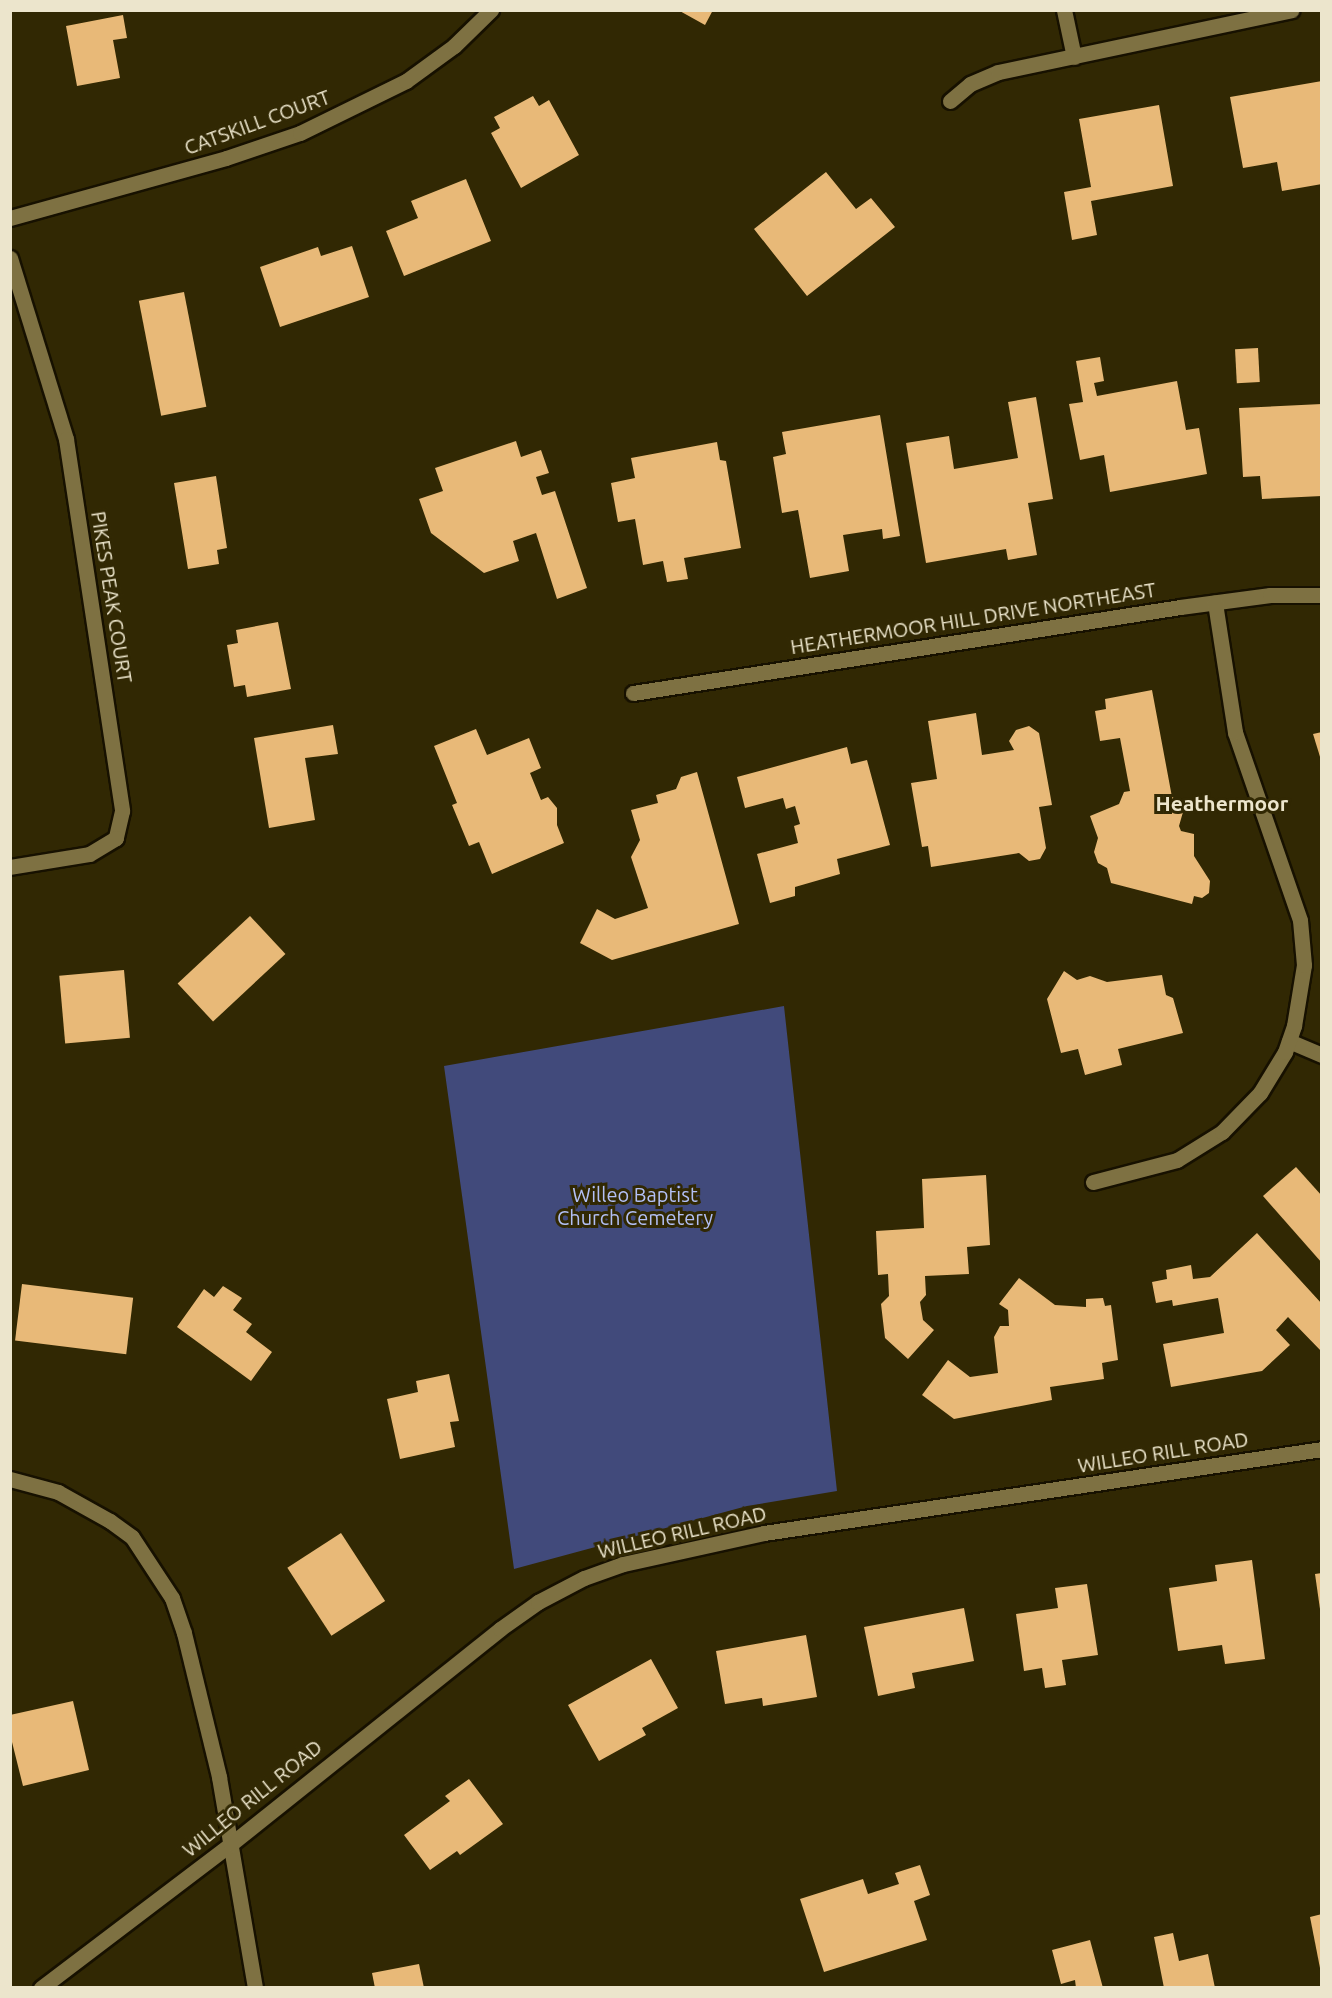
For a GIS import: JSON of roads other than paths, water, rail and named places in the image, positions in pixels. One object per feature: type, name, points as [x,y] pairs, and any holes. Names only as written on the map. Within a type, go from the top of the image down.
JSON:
[{"type":"street","name":"CATSKILL COURT","points":[[10,218],[226,158],[300,133],[406,81],[454,46],[491,10]]},
{"type":"street","points":[[1064,10],[1074,57]]},
{"type":"street","points":[[950,101],[970,84],[998,72],[1292,10]]},
{"type":"street","name":"PIKES PEAK COURT","points":[[10,258],[66,439],[122,811],[116,838],[90,854],[10,867]]},
{"type":"street","name":"HEATHERMOOR HILL DRIVE NORTHEAST","points":[[633,693],[1270,595],[1322,595]]},
{"type":"street","points":[[1093,1182],[1177,1160],[1222,1132],[1260,1093],[1289,1041],[1302,987],[1300,920],[1235,732],[1215,603]]},
{"type":"street","points":[[1289,1041],[1322,1055]]},
{"type":"street","name":"WILLEO RILL ROAD","points":[[41,1988],[231,1845],[500,1629],[538,1602],[584,1578],[633,1561],[764,1533],[1322,1449]]},
{"type":"street","points":[[10,1479],[58,1492],[110,1521],[132,1538],[152,1563],[172,1598],[184,1633],[231,1845],[255,1988]]},
{"type":"district","name":"Heathermoor","points":[[1222,803]]},
{"type":"park label","name":"Willeo Baptist Church Cemetery","points":[[635,1206]]}]
